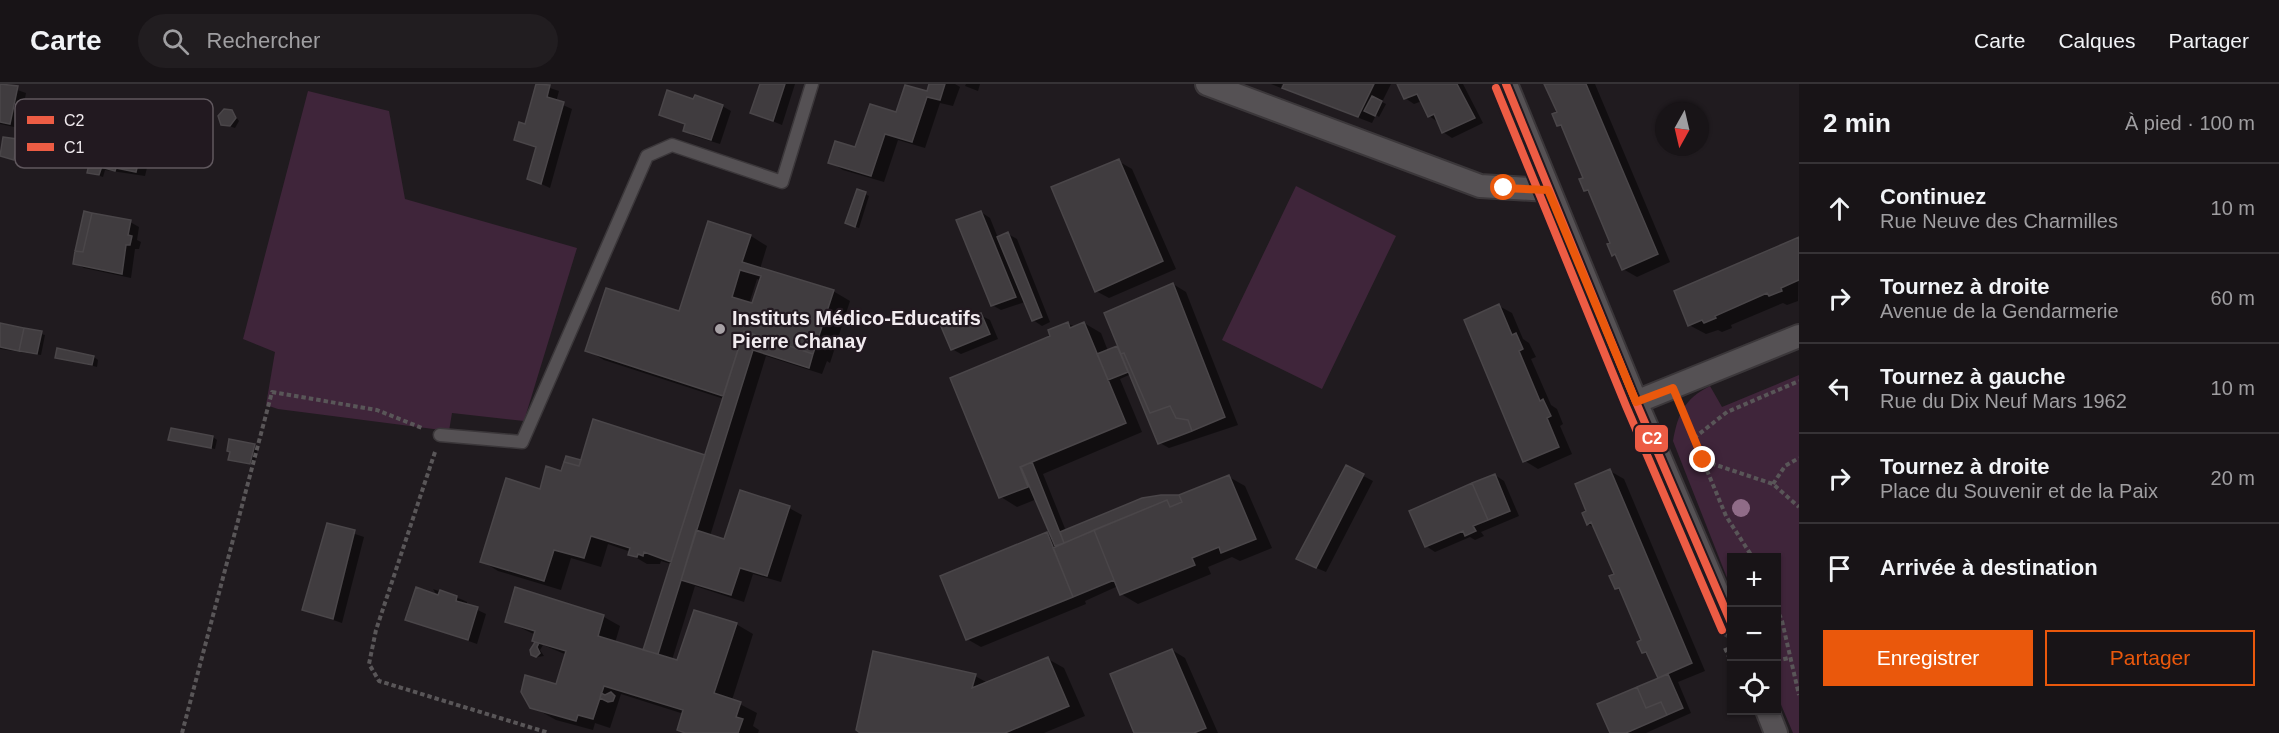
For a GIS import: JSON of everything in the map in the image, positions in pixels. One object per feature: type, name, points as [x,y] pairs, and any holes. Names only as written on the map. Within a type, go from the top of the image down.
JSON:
[{"type":"street","points":[[1207,84],[1480,186],[1548,190]]},
{"type":"street","points":[[1506,84],[1548,190],[1727,617]]},
{"type":"street","points":[[1636,402],[1799,336]]},
{"type":"street","points":[[1769,715],[1776,733]]},
{"type":"lane","points":[[440,435],[522,442],[646,156],[672,145],[782,182],[812,84]]},
{"type":"path","points":[[1694,438],[1727,412],[1799,381]]},
{"type":"path","points":[[1673,388],[1726,516],[1750,553]]},
{"type":"path","points":[[182,733],[272,392],[377,410],[440,435],[376,630],[369,664],[379,681],[549,733]]},
{"type":"path","points":[[1773,484],[1785,466],[1799,458]]},
{"type":"path","points":[[1703,460],[1773,484],[1799,507]]},
{"type":"path","points":[[1781,619],[1799,695]]},
{"type":"path","points":[[1781,660],[1789,658]]},
{"type":"shaded area","points":[[308,91],[389,111],[405,199],[577,248],[524,421],[452,413],[449,431],[278,409],[266,405],[275,352],[243,339]]},
{"type":"shaded area","points":[[1296,186],[1396,236],[1322,389],[1222,340]]},
{"type":"shaded area","points":[[1799,375],[1799,733],[1793,733],[1781,704],[1781,553],[1727,553],[1727,578],[1673,441],[1680,415],[1688,402],[1701,391],[1710,386],[1722,407]]},
{"type":"building","points":[[0,84],[18,86],[10,124],[0,122]]},
{"type":"building","points":[[536,84],[550,85],[547,97],[564,102],[541,184],[527,179],[536,147],[514,140],[519,122],[525,124]]},
{"type":"building","points":[[760,84],[785,84],[773,121],[750,113]]},
{"type":"building","points":[[929,84],[945,84],[940,100],[927,97],[912,142],[885,134],[871,176],[828,163],[835,141],[855,147],[870,104],[896,112],[905,85],[927,91]]},
{"type":"building","points":[[1284,84],[1374,84],[1358,117],[1282,88]]},
{"type":"building","points":[[1397,84],[1457,84],[1475,118],[1442,133],[1434,114],[1428,117],[1417,94],[1404,99]]},
{"type":"building","points":[[1544,84],[1586,84],[1658,254],[1622,270],[1615,254],[1612,256],[1607,244],[1610,243],[1588,190],[1584,191],[1579,179],[1583,178],[1561,125],[1557,126],[1552,114],[1557,112]]},
{"type":"building","points":[[667,90],[693,99],[695,95],[723,105],[711,140],[683,131],[685,124],[659,115]]},
{"type":"building","points":[[1372,96],[1382,101],[1375,116],[1364,111]]},
{"type":"building","points":[[224,109],[232,110],[236,118],[230,126],[221,125],[218,116]]},
{"type":"building","points":[[3,137],[15,139],[14,160],[0,156]]},
{"type":"building","points":[[1119,159],[1163,261],[1095,292],[1051,187]]},
{"type":"building","points":[[88,168],[101,168],[99,175],[87,173]]},
{"type":"building","points":[[116,168],[137,168],[136,172]]},
{"type":"building","points":[[857,189],[866,192],[855,227],[845,223]]},
{"type":"building","points":[[84,211],[92,213],[83,252],[75,251]]},
{"type":"building","points":[[981,211],[1016,297],[991,306],[956,220]]},
{"type":"building","points":[[92,213],[131,220],[128,235],[132,236],[130,245],[126,245],[122,274],[73,264],[75,251],[83,252]]},
{"type":"building","points":[[708,221],[751,235],[742,262],[834,290],[813,354],[744,331],[723,396],[585,351],[606,288],[679,311]],"holes":[[[740,270],[761,276],[752,303],[732,297]]]},
{"type":"building","points":[[1008,232],[1042,317],[1032,321],[997,237]]},
{"type":"building","points":[[1799,237],[1799,280],[1781,288],[1782,291],[1769,296],[1767,293],[1715,316],[1716,318],[1704,323],[1702,320],[1688,326],[1674,291]]},
{"type":"building","points":[[1173,283],[1225,417],[1192,431],[1188,420],[1176,418],[1170,406],[1150,413],[1104,313]]},
{"type":"building","points":[[1499,304],[1512,335],[1516,333],[1523,349],[1519,351],[1540,401],[1543,399],[1551,416],[1547,418],[1559,447],[1523,462],[1464,320]]},
{"type":"building","points":[[981,313],[990,334],[951,350],[939,322],[953,316],[956,323]]},
{"type":"building","points":[[1068,322],[1070,328],[1084,322],[1126,423],[1020,467],[1028,487],[999,498],[950,378],[1050,336],[1048,330]]},
{"type":"building","points":[[0,323],[24,328],[19,351],[0,347]]},
{"type":"building","points":[[24,328],[42,331],[37,354],[19,351]]},
{"type":"building","points":[[744,331],[813,354],[809,368],[753,350],[658,654],[643,650]]},
{"type":"building","points":[[1117,346],[1128,372],[1108,380],[1097,354]]},
{"type":"building","points":[[57,348],[94,356],[92,365],[55,358]]},
{"type":"building","points":[[1124,353],[1150,413],[1170,406],[1176,418],[1188,420],[1192,431],[1158,444],[1121,354]]},
{"type":"building","points":[[593,419],[705,455],[671,562],[644,552],[643,556],[628,555],[630,548],[591,536],[584,558],[554,550],[544,581],[480,562],[506,478],[540,489],[546,466],[561,471],[564,462],[579,466]]},
{"type":"building","points":[[171,428],[213,436],[211,448],[168,440]]},
{"type":"building","points":[[229,439],[255,444],[250,464],[228,460]]},
{"type":"building","points":[[566,456],[581,460],[579,466],[564,462]]},
{"type":"building","points":[[1032,462],[1064,543],[1055,546],[1021,467]]},
{"type":"building","points":[[1346,465],[1364,474],[1316,568],[1296,559]]},
{"type":"building","points":[[1610,469],[1692,663],[1658,678],[1646,652],[1642,653],[1637,642],[1641,640],[1619,588],[1615,589],[1609,576],[1614,574],[1591,522],[1587,525],[1582,513],[1586,511],[1575,484]]},
{"type":"building","points":[[1495,474],[1510,511],[1488,520],[1472,483]]},
{"type":"building","points":[[1229,475],[1256,539],[1221,553],[1219,547],[1192,558],[1195,565],[1120,595],[1094,530],[1167,500],[1170,507],[1182,502],[1179,495]]},
{"type":"building","points":[[1472,483],[1488,520],[1473,526],[1476,531],[1465,536],[1463,531],[1425,547],[1409,511]]},
{"type":"building","points":[[740,490],[790,506],[767,576],[740,568],[731,595],[681,580],[696,530],[724,539]]},
{"type":"building","points":[[1179,495],[1182,502],[1170,507],[1167,500],[1064,543],[1060,532],[1142,498]]},
{"type":"building","points":[[327,523],[355,530],[333,619],[302,610]]},
{"type":"building","points":[[1094,530],[1114,580],[1073,597],[1053,548]]},
{"type":"building","points":[[1047,532],[1073,597],[966,640],[940,576]]},
{"type":"building","points":[[416,587],[438,595],[440,590],[457,596],[456,601],[478,607],[468,640],[405,620]]},
{"type":"building","points":[[515,587],[604,615],[598,636],[677,660],[694,610],[737,623],[714,693],[741,702],[736,717],[743,719],[738,733],[685,733],[677,730],[683,710],[604,686],[593,719],[578,715],[576,721],[530,708],[521,692],[525,675],[556,684],[566,651],[532,641],[535,631],[505,622]]},
{"type":"building","points":[[535,642],[539,643],[537,647],[540,653],[536,657],[531,655],[530,650]]},
{"type":"building","points":[[1172,649],[1206,728],[1194,733],[1134,733],[1110,674]]},
{"type":"building","points":[[873,651],[976,674],[972,688],[1048,657],[1069,706],[1005,733],[860,733],[856,730]]},
{"type":"building","points":[[1668,674],[1683,708],[1667,715],[1661,702],[1646,708],[1637,687]]},
{"type":"building","points":[[1637,687],[1646,708],[1661,702],[1667,715],[1626,733],[1610,733],[1597,704]]},
{"type":"building","points":[[611,692],[615,696],[613,701],[608,702],[600,698],[601,693],[605,695]]},
{"type":"transit line","name":"C2","points":[[1506,84],[1636,402],[1727,613]]},
{"type":"transit line","name":"C1","points":[[1496,88],[1626,406],[1722,630]]},
{"type":"place","name":"Instituts Médico-Educatifs Pierre Chanay","points":[[720,329]]},
{"type":"route","points":[[1504,188],[1548,190],[1636,402],[1673,388],[1703,460]]}]
